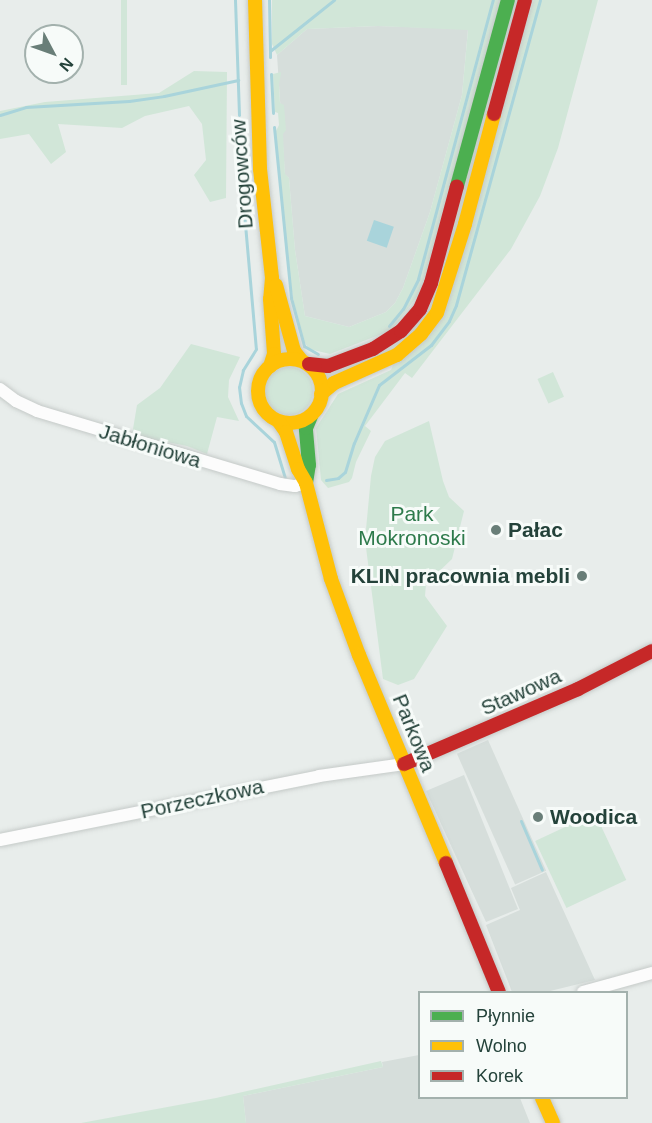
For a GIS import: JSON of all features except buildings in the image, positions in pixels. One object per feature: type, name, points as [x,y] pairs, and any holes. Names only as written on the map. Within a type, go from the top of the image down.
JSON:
[{"type":"main road","name":"Drogowców","points":[[255,0],[255,67],[260,169],[272,278],[270,299],[274,354],[270,366]]},
{"type":"main road","points":[[305,362],[322,383],[319,404],[311,416],[298,423],[279,422],[266,413],[260,403],[260,384],[270,366],[289,357],[328,366],[373,349],[401,331],[420,309],[431,284],[508,0]]},
{"type":"main road","points":[[321,394],[334,383],[397,355],[421,334],[436,313],[462,234],[525,0]]},
{"type":"main road","name":"Drogowców","points":[[272,278],[281,296],[294,351],[305,362]]},
{"type":"main road","name":"Parkowa","points":[[306,483],[309,465],[306,428],[311,416]]},
{"type":"main road","name":"Parkowa","points":[[279,422],[286,432],[298,469],[306,483],[331,579],[404,764],[498,991]]},
{"type":"main road","name":"Stawowa","points":[[404,764],[569,693],[652,651]]},
{"type":"main road","points":[[542,1099],[553,1123]]},
{"type":"street","name":"Jabłoniowa","points":[[0,389],[16,401],[37,411],[280,484],[295,486],[306,483]]},
{"type":"street","name":"Porzeczkowa","points":[[0,840],[309,777],[404,764]]},
{"type":"street","points":[[590,991],[652,973]]},
{"type":"shaded area","points":[[378,26],[468,29],[462,95],[430,212],[403,288],[395,303],[386,312],[349,327],[305,316],[295,250],[289,178],[285,175],[277,55],[307,29]]},
{"type":"shaded area","points":[[488,740],[546,871],[515,884],[457,754]]},
{"type":"shaded area","points":[[464,775],[518,909],[486,922],[426,791]]},
{"type":"shaded area","points":[[546,872],[595,980],[550,991],[512,991],[486,925],[520,910],[511,888]]},
{"type":"shaded area","points":[[418,1055],[418,1099],[520,1099],[530,1123],[246,1123],[243,1096],[383,1067],[382,1062]]},
{"type":"green space","points":[[121,0],[127,0],[127,85],[121,85]]},
{"type":"green space","points":[[272,0],[502,0],[421,291],[392,330],[330,354],[309,349],[301,337],[297,322],[286,255],[275,133],[279,125],[278,113],[275,112],[273,74],[281,72],[280,103],[284,105],[286,130],[283,134],[285,174],[289,178],[295,250],[305,316],[349,327],[386,312],[395,303],[403,288],[430,212],[462,95],[468,30],[378,26],[307,29],[277,55],[272,44]]},
{"type":"green space","points":[[534,0],[598,0],[558,148],[540,196],[511,249],[412,378],[405,373],[365,426],[371,431],[356,462],[352,478],[349,482],[328,488],[321,480],[316,428],[338,394],[391,370]]},
{"type":"green space","points":[[194,71],[227,72],[226,198],[210,202],[194,175],[206,160],[202,124],[189,106],[145,116],[122,128],[58,124],[66,152],[51,164],[29,134],[0,139],[0,111],[45,102],[159,93]]},
{"type":"green space","points":[[191,344],[240,357],[229,380],[228,397],[239,421],[217,417],[207,454],[187,446],[132,435],[137,405],[160,388]]},
{"type":"green space","points":[[289,367],[306,374],[313,391],[306,408],[289,415],[272,408],[265,391],[272,374]]},
{"type":"green space","points":[[553,372],[564,397],[548,404],[537,379]]},
{"type":"green space","name":"Park Mokronoski","points":[[429,421],[449,497],[464,511],[452,559],[426,584],[425,596],[447,626],[414,679],[398,685],[383,679],[365,540],[371,476],[375,457],[385,441]]},
{"type":"green space","points":[[595,813],[626,880],[566,908],[535,841]]},
{"type":"green space","points":[[381,1061],[383,1067],[243,1096],[246,1123],[81,1123],[216,1098]]},
{"type":"water","points":[[374,220],[394,227],[387,248],[367,241]]},
{"type":"waterway","points":[[235,0],[239,115]]},
{"type":"waterway","points":[[269,0],[270,51]]},
{"type":"waterway","points":[[270,57],[270,51],[334,0]]},
{"type":"waterway","points":[[389,326],[403,309],[418,279],[493,0]]},
{"type":"waterway","points":[[326,480],[338,478],[345,472],[354,443],[379,385],[431,345],[449,321],[456,305],[540,0]]},
{"type":"waterway","points":[[271,74],[273,113]]},
{"type":"waterway","points":[[0,115],[26,107],[129,101],[164,96],[238,80]]},
{"type":"waterway","points":[[274,127],[291,298],[304,346],[318,354]]},
{"type":"waterway","points":[[240,133],[256,349],[243,370],[239,387],[241,403],[246,416],[274,442],[285,477]]},
{"type":"waterway","points":[[521,821],[542,870]]},
{"type":"traffic: fast","points":[[457,186],[508,0]]},
{"type":"traffic: fast","points":[[306,483],[309,465],[306,428],[311,416]]},
{"type":"traffic: slow","points":[[255,0],[260,169],[272,278],[270,299],[274,354],[270,366]]},
{"type":"traffic: slow","points":[[321,394],[334,383],[397,355],[421,334],[437,313],[465,224],[494,114]]},
{"type":"traffic: slow","points":[[276,285],[294,351],[301,360]]},
{"type":"traffic: slow","points":[[284,359],[296,359],[313,368],[320,379],[322,391],[320,403],[313,414],[296,423],[284,423],[272,418],[263,409],[258,397],[258,385],[263,373],[272,364],[284,359]]},
{"type":"traffic: slow","points":[[279,422],[286,432],[298,469],[306,483],[331,579],[359,655],[446,863]]},
{"type":"traffic: slow","points":[[542,1099],[553,1123]]},
{"type":"traffic: jam","points":[[494,114],[525,0]]},
{"type":"traffic: jam","points":[[309,364],[328,366],[373,349],[401,331],[420,309],[431,283],[457,186]]},
{"type":"traffic: jam","points":[[404,764],[578,689],[652,651]]},
{"type":"traffic: jam","points":[[446,863],[499,991]]},
{"type":"place","name":"Pałac","points":[[496,530]]},
{"type":"place","name":"KLIN pracownia mebli","points":[[582,576]]},
{"type":"place","name":"Woodica","points":[[538,817]]}]
